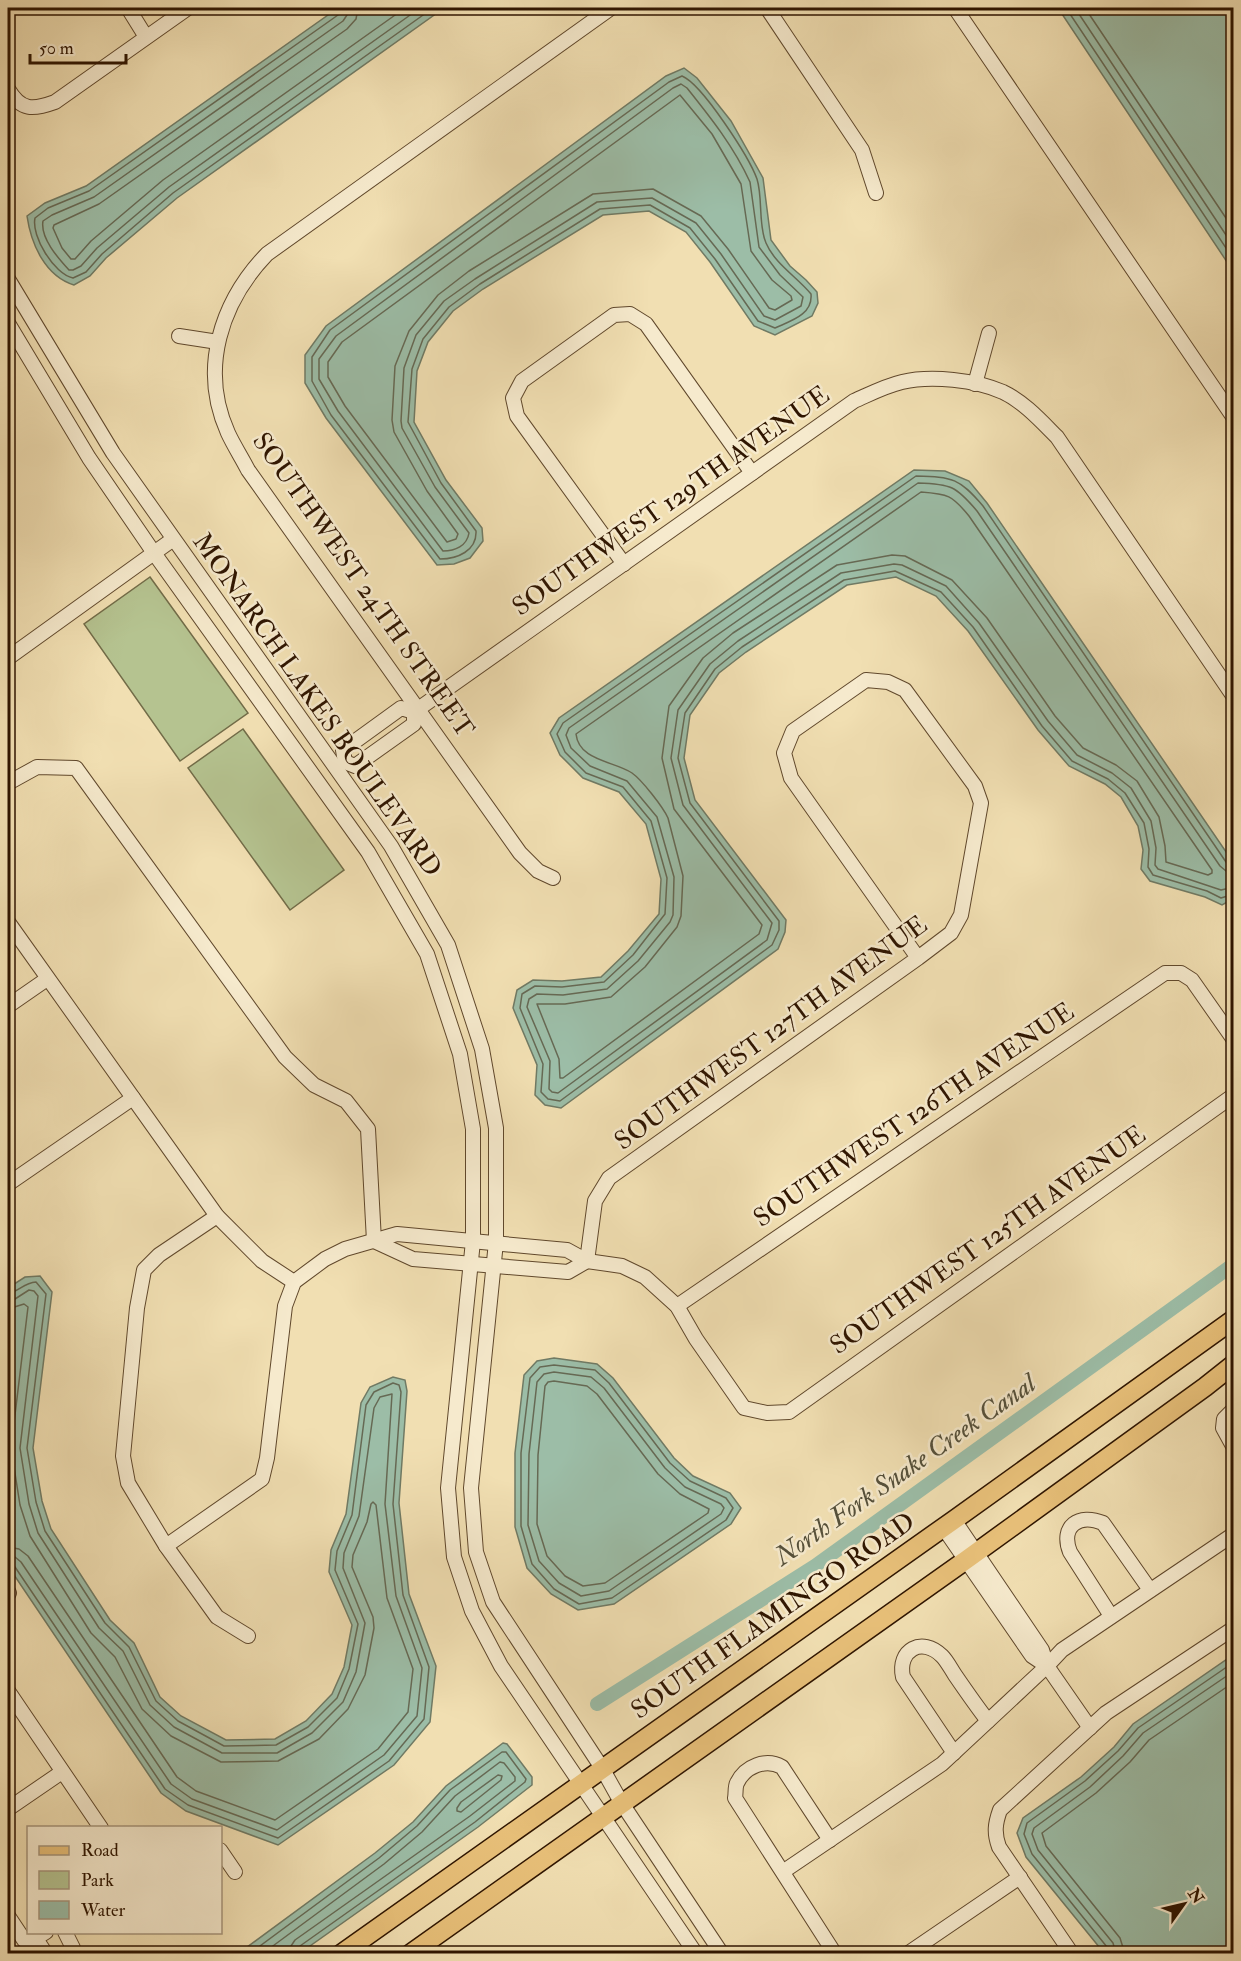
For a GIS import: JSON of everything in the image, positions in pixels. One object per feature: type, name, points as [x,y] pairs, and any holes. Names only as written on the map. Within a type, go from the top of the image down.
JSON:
[{"type":"main road","name":"SOUTH FLAMINGO ROAD","points":[[341,1953],[949,1524],[1233,1319]]},
{"type":"main road","points":[[410,1953],[971,1556],[1205,1387],[1233,1364]]},
{"type":"street","points":[[128,8],[146,37]]},
{"type":"street","points":[[8,89],[20,104],[29,107],[39,108],[55,102],[188,8]]},
{"type":"street","name":"SOUTHWEST 24TH STREET","points":[[553,878],[538,871],[520,853],[248,470],[228,432],[215,381],[218,342],[226,312],[250,271],[267,254],[611,8]]},
{"type":"street","points":[[768,8],[862,150],[876,193]]},
{"type":"street","points":[[955,8],[1233,418]]},
{"type":"street","name":"MONARCH LAKES BOULEVARD","points":[[8,279],[113,453],[172,540],[340,766],[391,846],[448,945],[482,1049],[496,1128],[496,1242],[471,1488],[476,1552],[493,1602],[602,1768],[621,1802],[722,1953]]},
{"type":"street","points":[[624,564],[517,416],[513,398],[522,381],[614,315],[630,314],[646,324],[752,473]]},
{"type":"street","name":"MONARCH LAKES BOULEVARD","points":[[8,323],[89,458],[154,553],[368,852],[427,954],[460,1054],[473,1129],[473,1241],[448,1488],[454,1557],[472,1611],[501,1666],[696,1953]]},
{"type":"street","points":[[975,384],[989,333]]},
{"type":"street","points":[[179,336],[218,342]]},
{"type":"street","name":"SOUTHWEST 129TH AVENUE","points":[[417,711],[401,708],[352,743],[343,750],[340,766],[355,766],[414,724],[417,711],[854,400],[905,381],[943,379],[975,384],[1004,393],[1033,413],[1057,437],[1233,697]]},
{"type":"street","points":[[8,658],[172,540]]},
{"type":"street","name":"SOUTHWEST 127TH AVENUE","points":[[587,1261],[595,1201],[609,1178],[918,958],[951,933],[961,915],[981,803],[975,786],[905,690],[888,682],[866,680],[793,731],[784,753],[791,778],[918,958]]},
{"type":"street","points":[[8,783],[37,767],[76,768],[285,1057],[314,1085],[346,1101],[368,1129],[374,1241]]},
{"type":"street","points":[[8,922],[217,1216],[262,1261],[294,1282]]},
{"type":"street","name":"SOUTHWEST 126TH AVENUE","points":[[677,1306],[1165,973],[1181,974],[1192,980],[1233,1040]]},
{"type":"street","points":[[8,1006],[47,979]]},
{"type":"street","name":"SOUTHWEST 125TH AVENUE","points":[[677,1306],[696,1339],[744,1408],[767,1413],[789,1412],[1233,1095]]},
{"type":"street","points":[[8,1184],[133,1098]]},
{"type":"street","points":[[217,1216],[159,1255],[144,1270],[137,1308],[123,1455],[128,1483],[166,1546],[218,1617],[248,1636]]},
{"type":"street","points":[[166,1546],[262,1479],[267,1458],[285,1306],[294,1282],[325,1259],[345,1249],[397,1234],[567,1250],[587,1261],[622,1266],[645,1277],[677,1306]]},
{"type":"street","points":[[374,1241],[413,1259],[568,1272],[587,1261]]},
{"type":"street","points":[[1233,1409],[1224,1419],[1223,1428],[1233,1448]]},
{"type":"street","points":[[1111,1616],[1066,1543],[1072,1526],[1080,1519],[1091,1518],[1103,1523],[1149,1590]]},
{"type":"street","points":[[949,1524],[1017,1623],[1042,1650],[1047,1666],[1090,1728]]},
{"type":"street","points":[[784,1871],[942,1764],[1062,1650],[1233,1533]]},
{"type":"street","points":[[1072,1953],[999,1847],[995,1834],[1000,1810],[1106,1713],[1233,1628]]},
{"type":"street","points":[[954,1753],[903,1677],[901,1669],[907,1652],[920,1647],[930,1648],[942,1656],[988,1721]]},
{"type":"street","points":[[8,1690],[100,1826]]},
{"type":"street","points":[[830,1840],[782,1767],[775,1763],[761,1763],[745,1773],[736,1785],[735,1798],[836,1953]]},
{"type":"street","points":[[8,1809],[63,1772]]},
{"type":"street","points":[[222,1853],[235,1872]]},
{"type":"street","points":[[907,1953],[1020,1877]]},
{"type":"street","points":[[8,1916],[24,1940],[37,1938],[46,1953]]},
{"type":"street","points":[[66,1934],[73,1953]]},
{"type":"green space","points":[[150,577],[248,713],[180,761],[84,624]]},
{"type":"green space","points":[[243,729],[344,870],[290,910],[188,768]]},
{"type":"water","points":[[338,8],[444,8],[177,198],[106,258],[90,276],[74,285],[64,281],[47,267],[36,248],[27,216],[45,203],[86,186]]},
{"type":"water","points":[[1058,8],[1233,8],[1233,271]]},
{"type":"water","points":[[684,68],[697,78],[731,121],[763,178],[771,240],[790,266],[817,292],[818,303],[812,316],[775,335],[754,326],[710,262],[686,232],[649,211],[603,215],[483,289],[453,311],[428,342],[417,371],[414,422],[446,480],[482,528],[483,541],[470,558],[454,564],[437,565],[326,418],[305,383],[305,355],[326,326],[666,76]]},
{"type":"water","points":[[914,470],[945,471],[969,481],[987,503],[1233,862],[1233,899],[1222,905],[1205,897],[1150,881],[1141,869],[1143,850],[1138,826],[1121,797],[1105,784],[1069,766],[1038,730],[968,631],[936,596],[896,577],[847,585],[746,652],[719,673],[690,715],[684,758],[695,800],[786,920],[785,932],[778,949],[561,1108],[545,1105],[535,1095],[537,1065],[513,1008],[517,990],[533,980],[562,981],[601,977],[628,951],[659,914],[661,879],[646,824],[619,792],[583,778],[560,755],[550,733],[559,718]]},
{"type":"water","points":[[40,1276],[52,1292],[33,1448],[42,1501],[51,1529],[110,1620],[134,1643],[160,1697],[181,1716],[226,1740],[275,1739],[306,1721],[332,1694],[344,1667],[352,1625],[329,1572],[331,1550],[346,1514],[361,1403],[370,1387],[393,1377],[405,1380],[407,1391],[399,1503],[409,1594],[436,1666],[430,1722],[394,1765],[278,1845],[186,1811],[161,1793],[8,1566],[8,1288],[25,1277]]},
{"type":"water","points":[[554,1358],[597,1364],[613,1378],[674,1458],[693,1476],[730,1493],[741,1508],[731,1524],[614,1604],[578,1610],[551,1594],[527,1568],[515,1527],[515,1453],[524,1375],[537,1361]]},
{"type":"water","points":[[1233,1655],[1233,1953],[1104,1953],[1026,1857],[1017,1833],[1023,1818],[1081,1777],[1114,1747],[1133,1724]]},
{"type":"water","points":[[503,1743],[507,1744],[532,1777],[532,1785],[478,1827],[300,1953],[239,1953],[375,1853],[413,1822],[446,1786]]},
{"type":"waterway","name":"North Fork Snake Creek Canal","points":[[597,1704],[815,1566],[1234,1264]]}]
